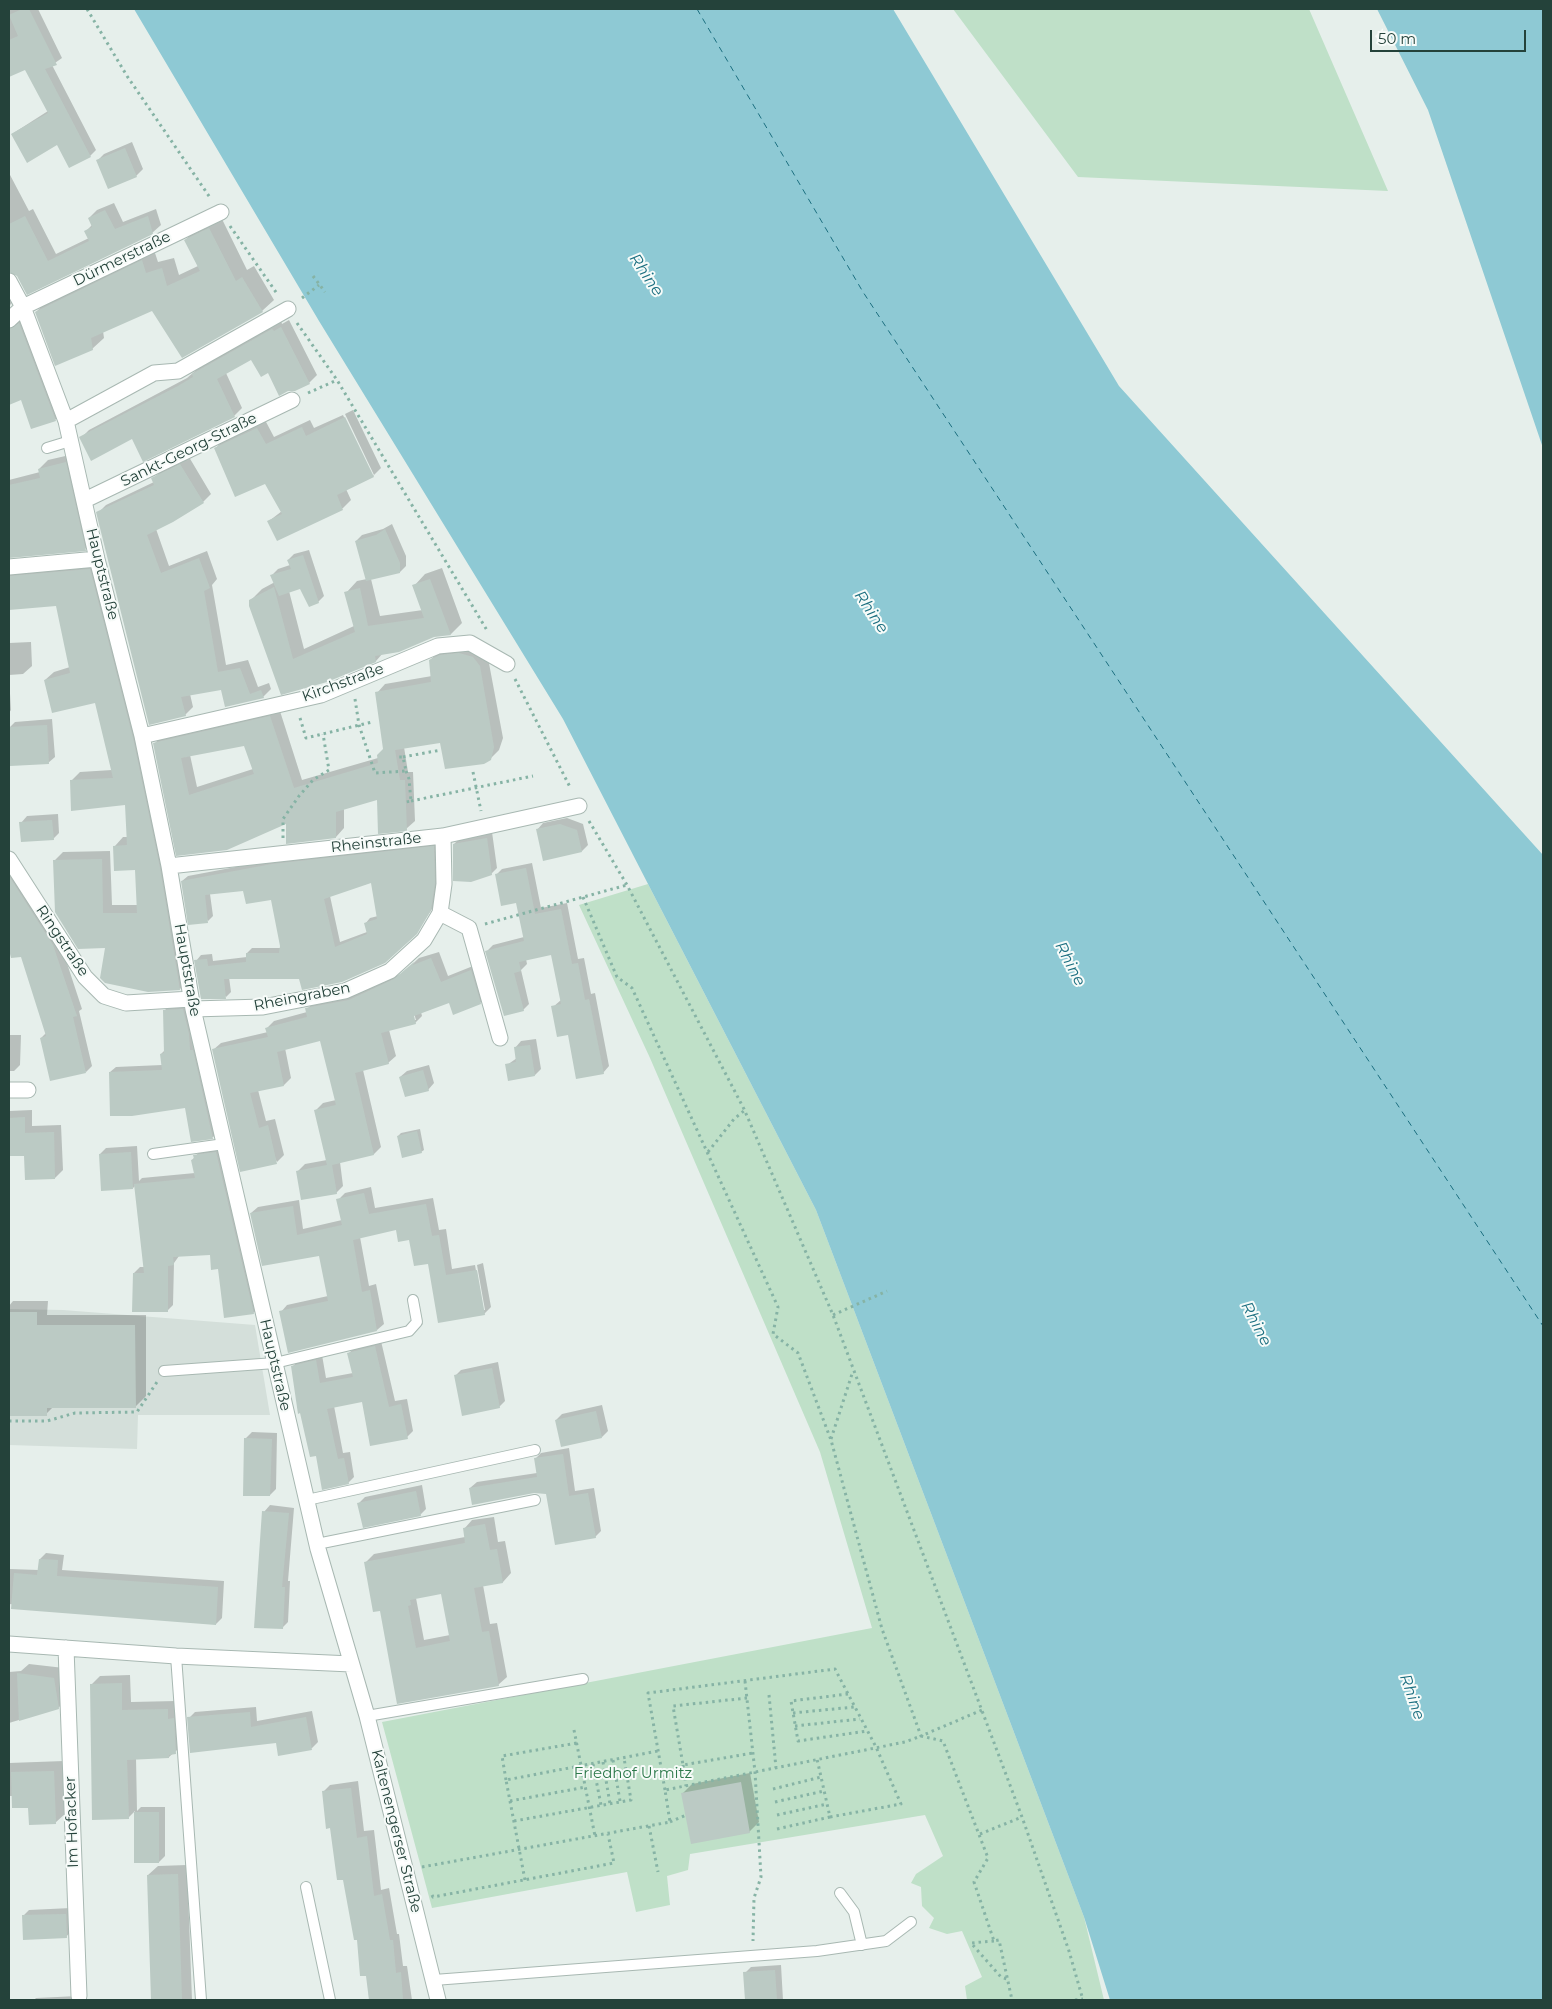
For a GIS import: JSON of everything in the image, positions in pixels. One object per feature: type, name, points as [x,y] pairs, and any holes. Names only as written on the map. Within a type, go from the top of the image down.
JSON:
[{"type":"street","name":"Dürmerstraße","points":[[9,320],[23,307],[221,212]]},
{"type":"street","name":"Hauptstraße","points":[[9,281],[23,307],[66,421],[97,559],[142,736],[169,866],[192,1004],[224,1144],[317,1544],[351,1664]]},
{"type":"street","points":[[66,421],[154,373],[178,371],[288,310]]},
{"type":"street","name":"Sankt-Georg-Straße","points":[[84,500],[292,400]]},
{"type":"street","points":[[9,567],[97,559]]},
{"type":"street","name":"Kirchstraße","points":[[142,736],[321,695],[438,646],[470,644],[508,664]]},
{"type":"street","name":"Rheinstraße","points":[[169,866],[443,836],[579,806]]},
{"type":"street","name":"Rheingraben","points":[[192,1004],[263,1008],[345,991],[390,971],[424,940],[440,913],[444,884],[443,836]]},
{"type":"street","name":"Ringstraße","points":[[9,860],[85,977],[104,996],[126,1003],[192,1004]]},
{"type":"street","points":[[440,913],[469,928],[500,1038]]},
{"type":"street","points":[[9,1090],[28,1090]]},
{"type":"street","points":[[9,1644],[176,1656],[351,1664]]},
{"type":"street","name":"Im Hofacker","points":[[66,1648],[79,1996]]},
{"type":"street","name":"Kaltenengerser Straße","points":[[351,1664],[367,1716],[438,2000]]},
{"type":"lane","points":[[47,448],[70,441]]},
{"type":"lane","points":[[153,1154],[224,1144]]},
{"type":"lane","points":[[164,1371],[275,1363],[409,1331],[417,1322],[413,1300]]},
{"type":"lane","points":[[307,1500],[535,1450]]},
{"type":"lane","points":[[317,1544],[535,1500]]},
{"type":"lane","points":[[176,1656],[201,2000]]},
{"type":"lane","points":[[367,1716],[583,1679]]},
{"type":"lane","points":[[306,1887],[330,2000]]},
{"type":"lane","points":[[840,1893],[854,1912],[862,1945]]},
{"type":"lane","points":[[434,1980],[752,1956],[862,1945],[886,1941],[912,1922]]},
{"type":"path","points":[[87,9],[127,76],[337,380],[492,639]]},
{"type":"path","points":[[313,276],[325,292]]},
{"type":"path","points":[[292,400],[337,380]]},
{"type":"path","points":[[508,664],[579,806],[628,885],[745,1110],[833,1315],[1022,1817],[1069,1951],[1083,1999],[1075,2000]]},
{"type":"path","points":[[294,701],[306,738],[372,722]]},
{"type":"path","points":[[359,725],[375,773],[406,771]]},
{"type":"path","points":[[283,853],[283,819],[313,780],[329,770],[322,734]]},
{"type":"path","points":[[396,757],[441,750]]},
{"type":"path","points":[[403,757],[409,779],[408,801],[532,776]]},
{"type":"path","points":[[473,772],[482,816]]},
{"type":"path","points":[[469,928],[628,885]]},
{"type":"path","points":[[582,897],[617,976],[632,988],[778,1307],[772,1334],[798,1353],[831,1440],[882,1629],[921,1736]]},
{"type":"path","points":[[708,1152],[734,1119],[745,1110]]},
{"type":"path","points":[[833,1315],[888,1291]]},
{"type":"path","points":[[831,1440],[853,1370]]},
{"type":"path","points":[[9,1421],[47,1421],[75,1412],[137,1412],[164,1371]]},
{"type":"path","points":[[670,1822],[648,1693],[835,1669],[876,1747],[901,1804],[777,1829]]},
{"type":"path","points":[[745,1681],[755,1772],[761,1877],[754,1898],[752,1956]]},
{"type":"path","points":[[848,1694],[790,1701],[798,1741],[867,1731]]},
{"type":"path","points":[[769,1695],[776,1768]]},
{"type":"path","points":[[686,1786],[673,1706],[747,1698]]},
{"type":"path","points":[[793,1713],[854,1707]]},
{"type":"path","points":[[665,1790],[921,1736],[982,1710]]},
{"type":"path","points":[[795,1726],[860,1718]]},
{"type":"path","points":[[574,1730],[595,1836]]},
{"type":"path","points":[[921,1736],[943,1741],[980,1834],[988,1858],[974,1882],[994,1941]]},
{"type":"path","points":[[525,1880],[502,1756],[577,1743]]},
{"type":"path","points":[[506,1780],[658,1751]]},
{"type":"path","points":[[683,1765],[753,1753]]},
{"type":"path","points":[[514,1821],[631,1800],[624,1758]]},
{"type":"path","points":[[818,1759],[830,1817]]},
{"type":"path","points":[[613,1760],[620,1801]]},
{"type":"path","points":[[603,1762],[610,1804]]},
{"type":"path","points":[[593,1764],[601,1806]]},
{"type":"path","points":[[773,1789],[821,1777]]},
{"type":"path","points":[[510,1801],[586,1788]]},
{"type":"path","points":[[775,1802],[824,1791]]},
{"type":"path","points":[[777,1815],[827,1804]]},
{"type":"path","points":[[427,1874],[423,1867],[670,1822],[686,1815]]},
{"type":"path","points":[[980,1834],[1022,1817]]},
{"type":"path","points":[[649,1826],[658,1872]]},
{"type":"path","points":[[431,1890],[432,1897],[614,1863],[608,1834]]},
{"type":"path","points":[[1008,1980],[1001,1977],[971,1944],[998,1940],[1008,1980],[1012,2000]]},
{"type":"shaded area","points":[[9,1309],[63,1310],[255,1325],[270,1415],[138,1415],[137,1449],[9,1445]]},
{"type":"green space","points":[[953,9],[1309,9],[1388,191],[1078,177]]},
{"type":"green space","name":"Friedhof Urmitz","points":[[648,884],[816,1210],[1084,1917],[1104,2000],[967,2000],[965,1986],[982,1977],[962,1931],[947,1934],[929,1928],[934,1918],[922,1906],[921,1887],[911,1883],[916,1874],[943,1856],[925,1815],[690,1854],[688,1870],[667,1876],[670,1905],[636,1912],[627,1872],[432,1908],[382,1722],[872,1628],[820,1452],[650,1058],[579,905]]},
{"type":"water","name":"Rhine","points":[[134,9],[893,9],[1119,386],[1543,855],[1543,2000],[1110,2000],[1084,1917],[816,1210],[563,719],[319,321]]},
{"type":"water","points":[[1377,9],[1543,9],[1543,448],[1428,110]]},
{"type":"building","points":[[22,9],[29,9],[57,65],[45,69],[91,157],[69,168],[57,145],[27,163],[11,134],[48,113],[25,70],[9,77],[9,40],[18,36],[9,15]]},
{"type":"building","points":[[125,148],[137,177],[108,189],[96,160]]},
{"type":"building","points":[[105,210],[115,229],[148,216],[153,234],[27,295],[17,276],[9,272],[9,224],[25,216],[48,261],[89,241],[84,231],[92,227],[88,218]]},
{"type":"building","points":[[209,228],[236,281],[242,277],[263,312],[182,358],[152,311],[91,338],[93,350],[55,366],[35,312],[142,260],[146,273],[162,268],[167,286],[200,271],[184,240]]},
{"type":"building","points":[[19,323],[56,421],[31,429],[21,400],[9,405],[9,329]]},
{"type":"building","points":[[281,327],[310,384],[279,396],[268,373],[261,377],[251,360],[217,379],[235,417],[143,462],[132,439],[91,461],[79,437],[178,386],[193,377],[192,374],[272,329],[274,331]]},
{"type":"building","points":[[345,417],[374,477],[337,495],[343,510],[277,541],[267,521],[282,514],[265,484],[235,497],[214,448],[257,428],[266,444],[302,427],[306,436]]},
{"type":"building","points":[[66,462],[86,551],[9,558],[9,485],[40,478],[38,469]]},
{"type":"building","points":[[180,464],[204,503],[147,535],[161,573],[199,558],[210,588],[204,591],[218,672],[240,668],[250,694],[261,690],[264,698],[225,707],[221,690],[181,697],[186,716],[149,725],[96,512],[154,485],[151,478]]},
{"type":"building","points":[[385,529],[400,563],[400,573],[366,581],[355,541],[376,535]]},
{"type":"building","points":[[303,555],[319,603],[309,607],[300,589],[279,596],[270,575],[291,569],[287,560]]},
{"type":"building","points":[[90,569],[133,738],[160,868],[180,990],[148,992],[105,983],[100,978],[105,948],[78,949],[55,912],[53,860],[102,859],[103,913],[137,913],[135,870],[114,871],[113,846],[127,845],[125,805],[71,811],[70,780],[113,778],[95,703],[52,713],[44,680],[70,673],[56,606],[9,610],[9,576]]},
{"type":"building","points":[[430,579],[451,635],[434,637],[399,652],[375,656],[376,662],[327,682],[281,695],[249,606],[249,600],[274,587],[293,659],[355,632],[344,592],[360,588],[368,626],[424,618],[412,585]]},
{"type":"building","points":[[459,653],[473,657],[480,666],[494,747],[491,760],[484,764],[445,769],[440,743],[395,750],[400,780],[405,780],[407,831],[378,834],[377,800],[336,812],[336,838],[286,844],[286,824],[227,850],[176,856],[153,743],[270,716],[294,788],[378,763],[377,755],[383,749],[375,692],[431,682],[429,660],[440,655]],"holes":[[[244,746],[254,774],[189,795],[181,758]]]},
{"type":"building","points":[[47,725],[49,764],[10,766],[9,727]]},
{"type":"building","points":[[52,820],[54,840],[21,842],[19,822]]},
{"type":"building","points":[[560,824],[577,830],[582,852],[543,861],[536,829]]},
{"type":"building","points":[[487,838],[492,875],[471,882],[453,881],[453,844]]},
{"type":"building","points":[[434,846],[435,883],[431,910],[417,934],[385,963],[342,982],[302,990],[299,979],[224,979],[226,999],[201,999],[194,960],[207,959],[208,966],[246,962],[246,953],[279,953],[280,946],[271,900],[246,904],[243,891],[205,895],[208,923],[188,925],[181,881],[272,864]],"holes":[[[371,883],[377,919],[364,923],[367,934],[335,947],[324,899]]]},
{"type":"building","points":[[526,868],[535,914],[561,909],[572,964],[578,963],[585,1000],[589,999],[604,1074],[576,1079],[568,1035],[557,1037],[551,1006],[561,1004],[551,955],[519,962],[521,971],[514,973],[524,1011],[504,1016],[485,951],[524,941],[516,903],[501,906],[495,874]]},
{"type":"building","points":[[9,876],[53,945],[77,1016],[73,1017],[86,1073],[50,1081],[40,1038],[46,1036],[21,957],[11,958],[9,950]]},
{"type":"building","points":[[431,958],[441,982],[471,970],[481,1004],[453,1015],[449,1003],[414,1016],[416,1024],[381,1033],[389,1064],[355,1073],[374,1155],[332,1165],[337,1194],[301,1200],[296,1171],[327,1165],[314,1110],[336,1105],[320,1041],[277,1052],[284,1086],[250,1093],[259,1128],[268,1125],[277,1164],[240,1172],[212,1049],[268,1037],[265,1028],[307,1017],[305,1008],[349,1000],[394,979],[414,962],[413,965]]},
{"type":"building","points":[[183,1009],[189,1034],[190,1050],[193,1050],[213,1139],[191,1142],[185,1108],[132,1116],[110,1116],[109,1072],[162,1070],[160,1054],[164,1053],[163,1010]]},
{"type":"building","points":[[530,1045],[535,1076],[508,1081],[505,1064],[516,1062],[514,1047]]},
{"type":"building","points":[[423,1070],[429,1091],[405,1097],[399,1077]]},
{"type":"building","points":[[25,1117],[25,1133],[54,1132],[55,1179],[25,1180],[24,1156],[9,1156],[9,1118]]},
{"type":"building","points":[[417,1131],[422,1153],[402,1158],[397,1136]]},
{"type":"building","points":[[131,1152],[133,1189],[101,1191],[99,1154]]},
{"type":"building","points":[[216,1152],[254,1314],[224,1318],[218,1269],[211,1270],[210,1255],[173,1257],[174,1265],[168,1266],[168,1312],[132,1312],[133,1273],[144,1273],[134,1184],[195,1178],[191,1160],[194,1159],[193,1155]]},
{"type":"building","points":[[364,1193],[369,1214],[426,1204],[432,1236],[439,1235],[446,1275],[477,1270],[485,1315],[438,1323],[428,1264],[414,1266],[409,1240],[398,1242],[396,1230],[353,1240],[362,1292],[370,1290],[377,1331],[288,1353],[279,1311],[328,1301],[319,1256],[262,1266],[250,1213],[293,1206],[297,1235],[342,1225],[336,1199]]},
{"type":"building","points":[[9,1312],[37,1312],[37,1325],[135,1325],[136,1408],[47,1408],[47,1416],[9,1416]]},
{"type":"building","points":[[375,1346],[389,1407],[401,1404],[408,1439],[370,1446],[362,1402],[327,1409],[338,1459],[344,1458],[349,1484],[322,1490],[316,1456],[310,1457],[300,1413],[298,1414],[291,1366],[316,1360],[320,1383],[353,1377],[347,1353]]},
{"type":"building","points":[[492,1368],[500,1408],[462,1416],[454,1375]]},
{"type":"building","points":[[596,1411],[602,1438],[561,1447],[555,1420]]},
{"type":"building","points":[[244,1438],[272,1439],[270,1496],[243,1496]]},
{"type":"building","points":[[563,1454],[569,1496],[588,1493],[596,1538],[555,1545],[546,1494],[534,1493],[472,1505],[469,1488],[537,1477],[534,1458]]},
{"type":"building","points":[[416,1491],[421,1516],[363,1528],[357,1503]]},
{"type":"building","points":[[262,1511],[289,1513],[282,1587],[285,1587],[283,1629],[254,1628]]},
{"type":"building","points":[[485,1524],[490,1550],[497,1549],[503,1583],[474,1588],[482,1632],[489,1631],[499,1686],[397,1704],[380,1611],[373,1612],[364,1562],[465,1543],[463,1528]],"holes":[[[441,1594],[450,1641],[416,1648],[408,1606],[411,1605],[410,1600]]]},
{"type":"building","points":[[39,1559],[58,1560],[57,1576],[218,1587],[216,1625],[11,1609],[14,1573],[37,1575]]},
{"type":"building","points":[[17,1673],[54,1678],[59,1709],[19,1721]]},
{"type":"building","points":[[122,1683],[122,1710],[168,1709],[168,1719],[174,1718],[176,1754],[169,1755],[169,1758],[127,1760],[129,1819],[92,1820],[90,1684]]},
{"type":"building","points":[[250,1712],[251,1727],[306,1717],[312,1750],[278,1756],[276,1743],[190,1753],[187,1717]]},
{"type":"building","points":[[54,1771],[56,1824],[29,1825],[28,1808],[12,1808],[11,1772]]},
{"type":"building","points":[[741,1782],[750,1833],[691,1844],[681,1793]]},
{"type":"building","points":[[351,1788],[357,1838],[367,1836],[374,1896],[382,1894],[390,1940],[393,1940],[396,1973],[401,1972],[403,2000],[369,2000],[366,1976],[360,1976],[357,1940],[354,1940],[343,1880],[337,1880],[330,1828],[326,1829],[322,1791]]},
{"type":"building","points":[[134,1812],[159,1812],[159,1863],[134,1863]]},
{"type":"building","points":[[178,1874],[182,2000],[151,2000],[147,1875]]},
{"type":"building","points":[[66,1914],[67,1938],[23,1940],[22,1915]]},
{"type":"building","points":[[775,1970],[777,2000],[745,2000],[743,1972]]},
{"type":"ferry route","points":[[697,9],[863,292],[1543,1326]]}]
